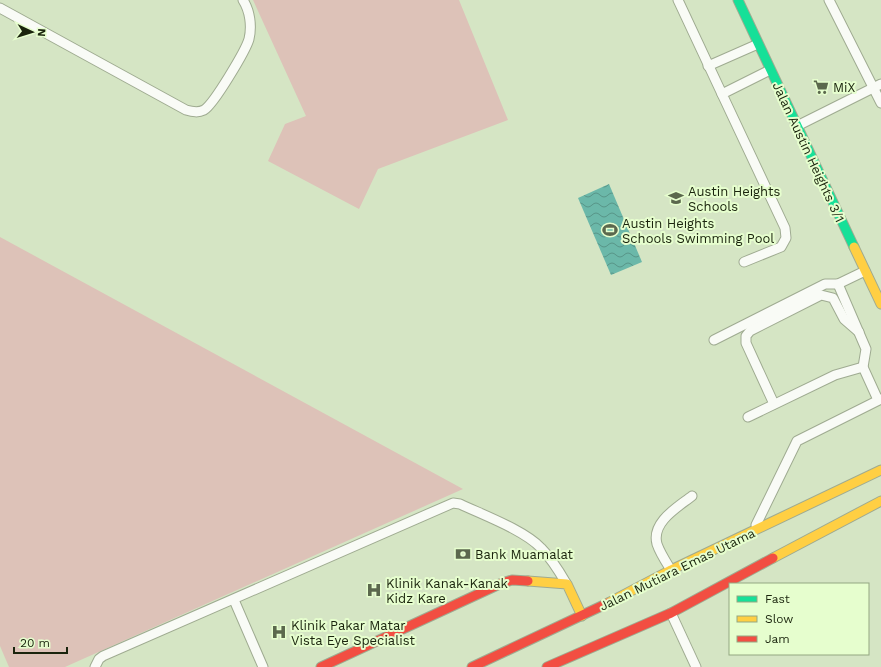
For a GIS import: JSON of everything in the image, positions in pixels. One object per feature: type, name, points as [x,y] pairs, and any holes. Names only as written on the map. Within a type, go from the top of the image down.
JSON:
[{"type":"main road","name":"Jalan Austin Heights 3/1","points":[[738,0],[881,304]]},
{"type":"main road","name":"Jalan Mutiara Emas Utama","points":[[472,667],[582,616],[671,570],[881,470]]},
{"type":"main road","points":[[547,667],[555,665],[671,613],[881,501]]},
{"type":"main road","points":[[321,667],[512,580],[567,584],[582,616]]},
{"type":"lane","points":[[0,8],[186,110],[200,112],[210,104],[246,49],[250,26],[248,10],[243,0]]},
{"type":"lane","points":[[678,0],[784,228],[786,238],[781,247],[744,262]]},
{"type":"lane","points":[[829,0],[877,86],[881,103]]},
{"type":"lane","points":[[708,66],[758,44]]},
{"type":"lane","points":[[722,94],[770,70]]},
{"type":"lane","points":[[797,126],[877,86]]},
{"type":"lane","points":[[714,340],[825,284],[838,284],[865,271]]},
{"type":"lane","points":[[754,530],[797,440],[880,399],[863,367],[866,349],[838,284]]},
{"type":"lane","points":[[774,404],[746,343],[746,336],[750,331],[822,295],[833,298],[844,319],[859,332]]},
{"type":"lane","points":[[748,417],[835,375],[863,367]]},
{"type":"lane","points":[[671,570],[658,545],[657,532],[665,518],[692,496]]},
{"type":"lane","points":[[95,667],[99,659],[103,656],[234,600],[449,504],[460,504],[524,535],[550,557],[567,584]]},
{"type":"lane","points":[[234,600],[263,667]]},
{"type":"lane","points":[[671,613],[696,667]]},
{"type":"shaded area","points":[[253,0],[459,0],[508,120],[378,169],[359,209],[268,161],[285,124],[306,116]]},
{"type":"shaded area","points":[[0,237],[463,489],[65,667],[9,667],[0,646]]},
{"type":"water","name":"Austin Heights Schools Swimming Pool","points":[[609,184],[642,262],[611,275],[578,198]]},
{"type":"traffic: fast","points":[[738,0],[854,247]]},
{"type":"traffic: slow","points":[[854,247],[881,304]]},
{"type":"traffic: slow","points":[[608,603],[671,570],[881,470]]},
{"type":"traffic: slow","points":[[773,558],[881,501]]},
{"type":"traffic: slow","points":[[528,581],[567,584],[582,616]]},
{"type":"traffic: jam","points":[[547,667],[671,613],[773,558]]},
{"type":"traffic: jam","points":[[321,667],[502,583],[512,580],[528,581]]},
{"type":"traffic: jam","points":[[472,667],[608,603]]},
{"type":"place","name":"MiX","points":[[821,87]]},
{"type":"place","name":"Austin Heights Schools","points":[[676,198]]},
{"type":"place","name":"Austin Heights Schools Swimming Pool","points":[[610,230]]},
{"type":"place","name":"Bank Muamalat","points":[[463,554]]},
{"type":"place","name":"Klinik Kanak-Kanak Kidz Kare","points":[[374,590]]},
{"type":"place","name":"Klinik Pakar Matar Vista Eye Specialist","points":[[279,632]]}]
